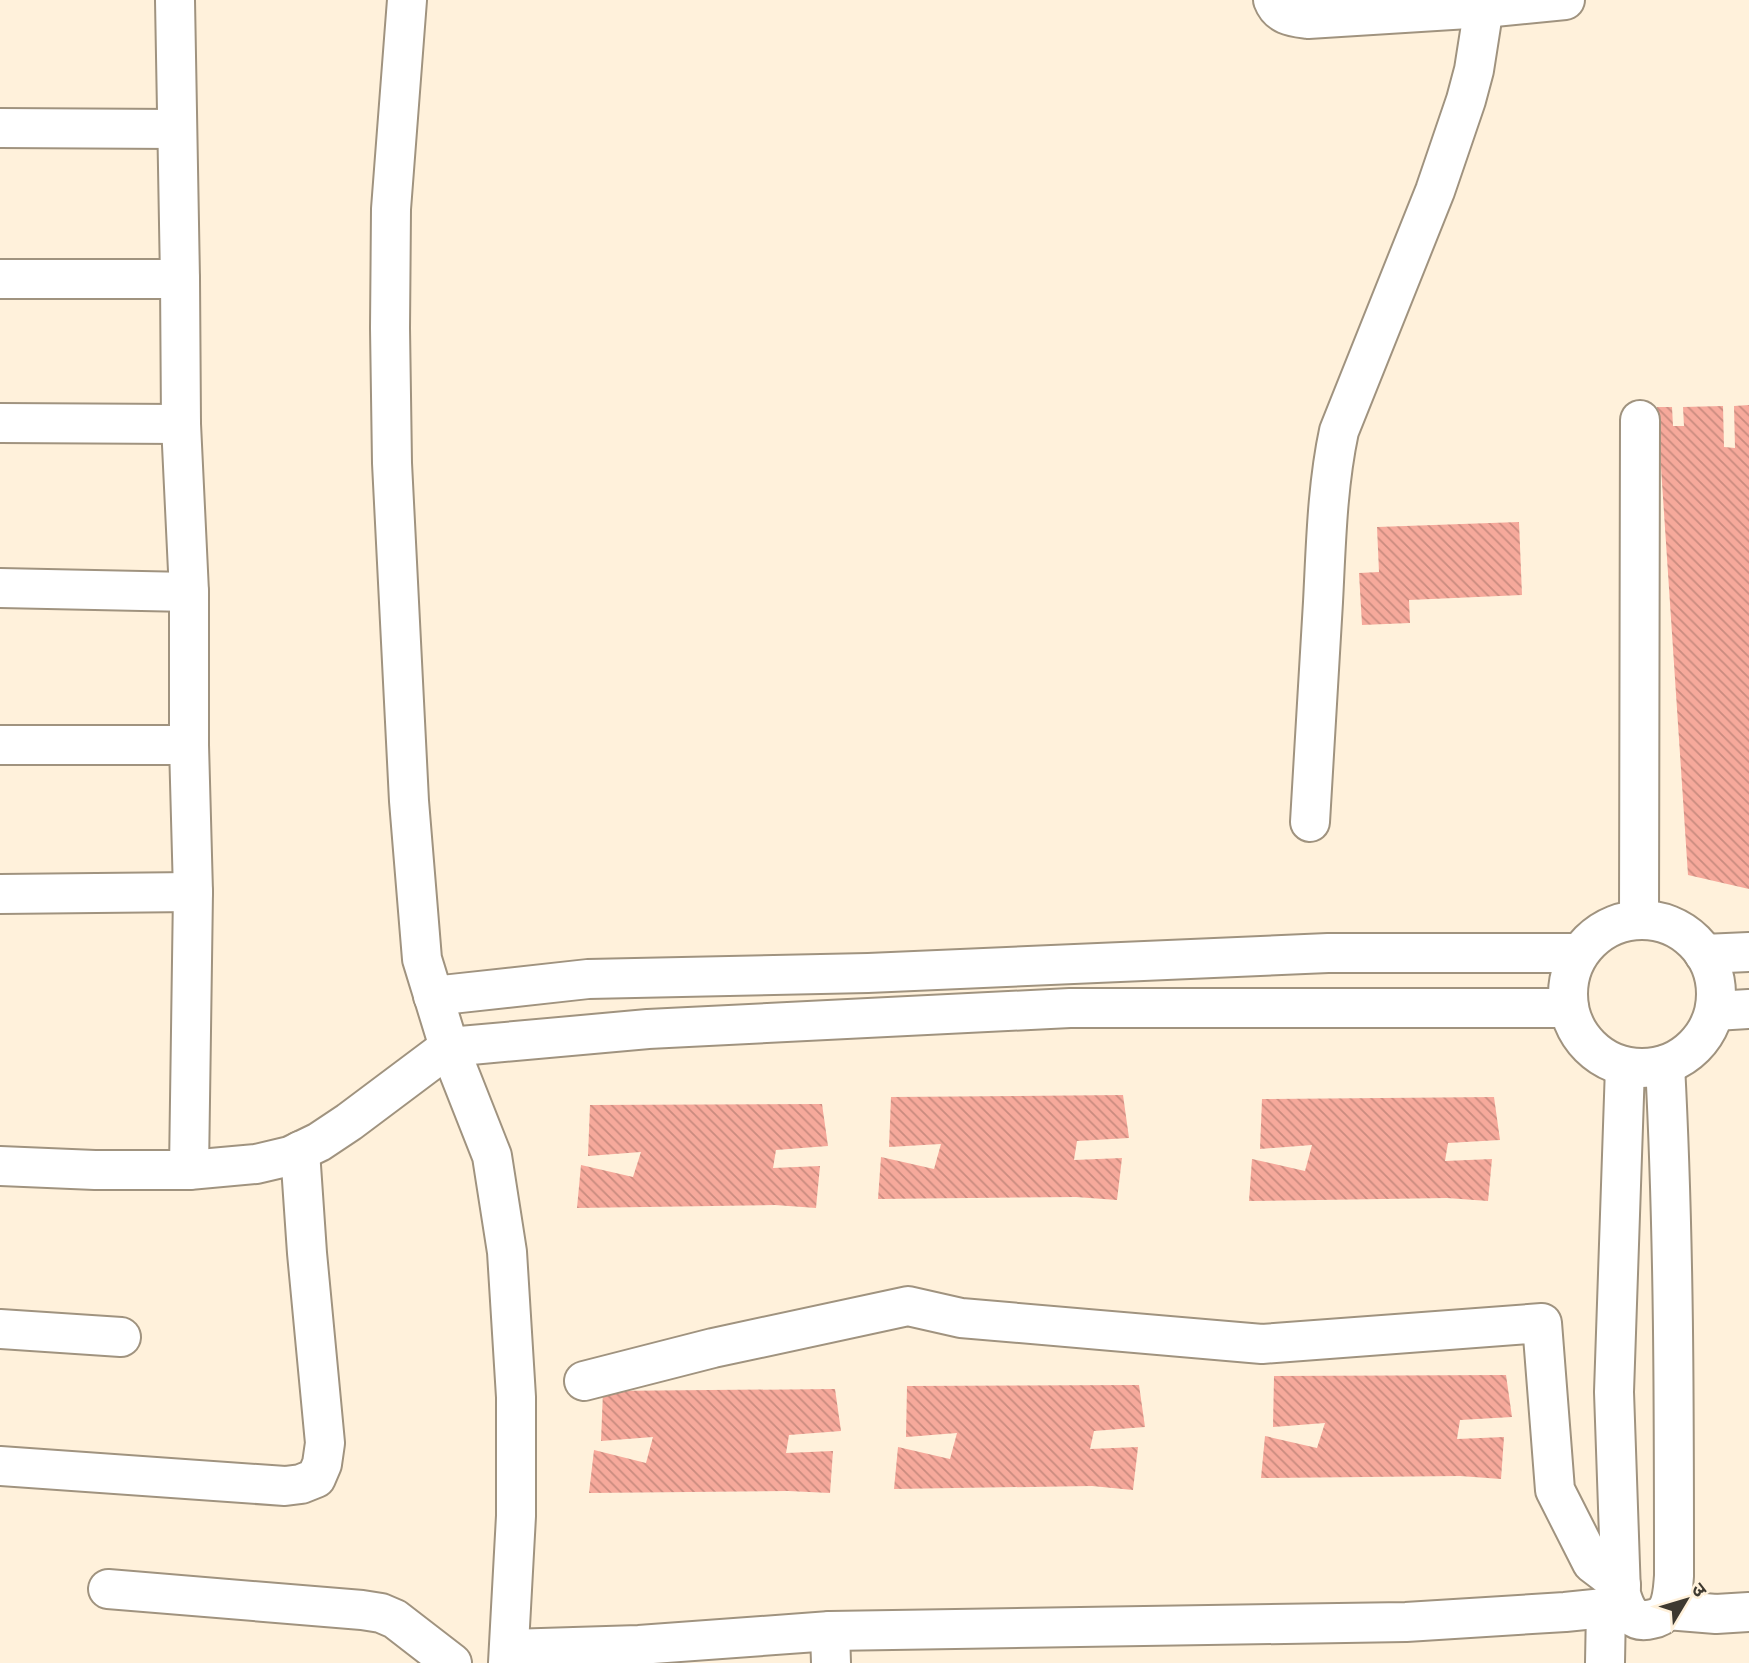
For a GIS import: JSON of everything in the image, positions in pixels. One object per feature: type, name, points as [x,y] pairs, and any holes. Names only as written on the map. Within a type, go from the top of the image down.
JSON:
[{"type":"street","points":[[174,0],[193,892],[189,1170]]},
{"type":"street","points":[[407,0],[391,209],[390,328],[392,463],[412,848],[422,959],[449,1047],[492,1156],[507,1252],[516,1396],[516,1516],[509,1656],[639,1644],[830,1647],[1406,1622],[1617,1600]]},
{"type":"street","points":[[1273,0],[1275,7],[1288,17],[1308,19],[1565,0]]},
{"type":"street","points":[[1310,822],[1334,453],[1339,431],[1443,169],[1474,70],[1485,4]]},
{"type":"street","points":[[0,128],[177,129]]},
{"type":"street","points":[[0,279],[180,279]]},
{"type":"street","points":[[1640,420],[1640,920]]},
{"type":"street","points":[[0,423],[181,424]]},
{"type":"street","points":[[0,588],[188,592]]},
{"type":"street","points":[[0,745],[189,745]]},
{"type":"street","points":[[0,894],[193,892]]},
{"type":"street","points":[[1640,920],[1659,922],[1678,929],[1694,941],[1704,954],[1713,974],[1716,993],[1732,1010],[1704,1034],[1688,1053],[1665,1065],[1646,1069],[1625,1067],[1605,1059],[1588,1046],[1576,1028],[1569,1008],[1567,989],[1571,970],[1579,953],[1591,939],[1622,922],[1640,920]]},
{"type":"street","points":[[1704,954],[1749,952]]},
{"type":"street","points":[[433,996],[588,979],[868,973],[1328,953],[1579,953]]},
{"type":"street","points":[[0,1166],[189,1170],[256,1164],[290,1156],[319,1142],[349,1122],[449,1047],[648,1029],[1070,1007],[1569,1008]]},
{"type":"street","points":[[584,1381],[713,1348],[908,1306],[961,1318],[1262,1344],[1542,1323],[1555,1490],[1592,1563],[1617,1600],[1631,1616],[1639,1620],[1661,1617],[1671,1601],[1674,1576],[1675,1346],[1665,1065]]},
{"type":"street","points":[[1605,1663],[1617,1600],[1614,1392],[1625,1067]]},
{"type":"street","points":[[0,1466],[276,1486],[301,1484],[316,1478],[325,1443],[300,1152]]},
{"type":"street","points":[[0,1329],[121,1337]]},
{"type":"street","points":[[108,1588],[362,1609],[381,1613],[396,1619],[452,1663]]},
{"type":"street","points":[[1667,1610],[1716,1614],[1749,1612]]},
{"type":"building","points":[[1749,405],[1749,889],[1688,875],[1657,407],[1672,407],[1673,426],[1684,426],[1683,407],[1723,406],[1724,447],[1735,448],[1734,406]]},
{"type":"building","points":[[1519,522],[1522,595],[1409,600],[1410,623],[1362,625],[1359,573],[1379,572],[1377,527]]},
{"type":"building","points":[[1123,1095],[1129,1138],[1077,1141],[1074,1160],[1122,1158],[1117,1200],[1076,1197],[878,1199],[881,1157],[934,1169],[941,1144],[889,1147],[891,1097]]},
{"type":"building","points":[[1494,1097],[1500,1140],[1448,1143],[1445,1161],[1492,1159],[1488,1201],[1447,1198],[1249,1201],[1252,1159],[1305,1171],[1312,1145],[1260,1149],[1262,1099]]},
{"type":"building","points":[[822,1104],[828,1146],[776,1150],[773,1168],[820,1166],[816,1208],[775,1205],[577,1208],[581,1165],[633,1177],[641,1152],[588,1156],[590,1105]]},
{"type":"building","points":[[1506,1375],[1512,1417],[1460,1420],[1457,1439],[1504,1437],[1501,1479],[1460,1476],[1261,1478],[1265,1436],[1317,1448],[1325,1423],[1273,1427],[1274,1376]]},
{"type":"building","points":[[1139,1385],[1145,1427],[1094,1431],[1090,1449],[1138,1447],[1133,1490],[1092,1486],[894,1489],[898,1447],[950,1459],[957,1433],[906,1437],[907,1386]]},
{"type":"building","points":[[835,1389],[841,1431],[789,1435],[786,1453],[833,1451],[830,1493],[589,1493],[594,1450],[646,1463],[653,1437],[601,1441],[603,1391]]}]
